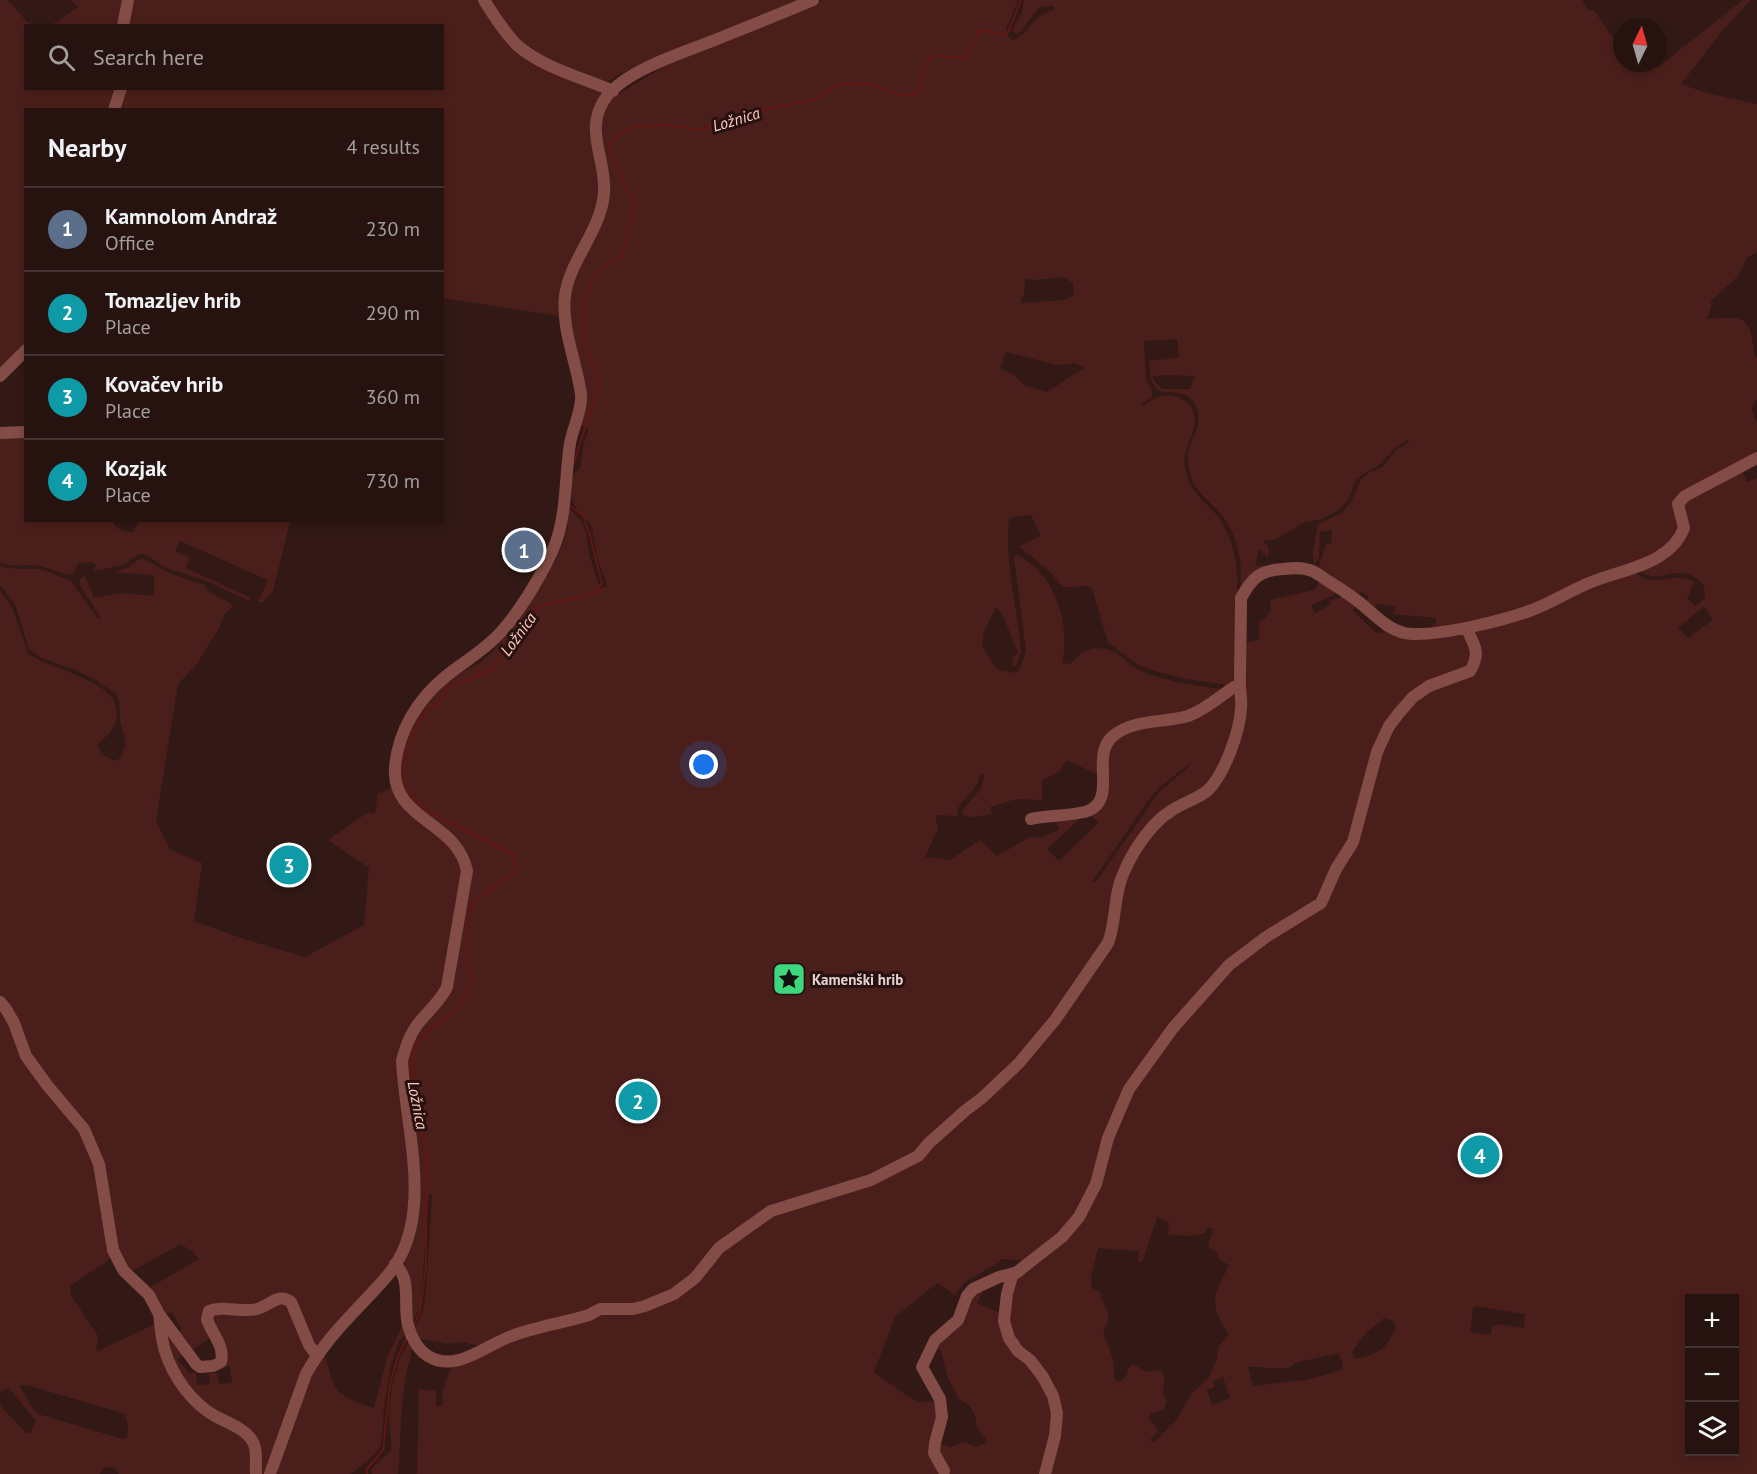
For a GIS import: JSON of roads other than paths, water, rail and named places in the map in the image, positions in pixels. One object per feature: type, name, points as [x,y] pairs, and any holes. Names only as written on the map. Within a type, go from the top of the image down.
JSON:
[{"type":"street","points":[[123,24],[128,0]]},
{"type":"street","points":[[484,0],[505,32],[518,46],[549,64],[613,91]]},
{"type":"street","points":[[270,1474],[306,1374],[327,1340],[389,1274],[410,1228],[415,1205],[415,1182],[402,1060],[406,1046],[417,1026],[442,997],[447,987],[467,871],[464,858],[456,844],[407,805],[396,788],[395,768],[398,750],[412,712],[444,678],[476,656],[501,632],[534,585],[556,543],[571,439],[582,399],[567,330],[565,293],[572,273],[602,212],[605,189],[595,133],[600,109],[608,94],[633,75],[664,60],[813,0]]},
{"type":"street","points":[[115,108],[120,90]]},
{"type":"street","points":[[0,376],[24,352]]},
{"type":"street","points":[[0,433],[24,432]]},
{"type":"street","points":[[395,1264],[402,1270],[405,1281],[410,1331],[415,1342],[424,1353],[435,1360],[446,1363],[456,1362],[510,1336],[578,1318],[600,1309],[633,1309],[645,1306],[674,1294],[695,1278],[719,1248],[771,1211],[871,1180],[918,1156],[929,1143],[1019,1063],[1055,1020],[1108,943],[1112,931],[1116,896],[1124,871],[1150,831],[1168,812],[1206,792],[1219,777],[1235,736],[1241,709],[1241,598],[1248,585],[1258,576],[1268,569],[1298,567],[1312,570],[1357,600],[1388,626],[1400,632],[1412,634],[1466,628],[1531,610],[1589,583],[1651,561],[1664,554],[1675,545],[1684,528],[1678,504],[1685,496],[1746,466],[1757,458]]},
{"type":"street","points":[[1045,1474],[1055,1436],[1057,1413],[1053,1396],[1043,1377],[1009,1338],[1004,1321],[1012,1276],[1062,1237],[1079,1217],[1096,1184],[1108,1138],[1129,1089],[1173,1028],[1229,966],[1266,937],[1321,903],[1336,869],[1353,842],[1377,752],[1389,726],[1413,697],[1429,686],[1470,671],[1477,660],[1476,648],[1466,628]]},
{"type":"street","points":[[1031,819],[1091,810],[1103,793],[1102,759],[1105,747],[1112,737],[1135,726],[1200,711],[1234,687]]},
{"type":"street","points":[[0,1002],[15,1023],[26,1056],[84,1129],[99,1164],[114,1250],[124,1271],[149,1295],[159,1314],[190,1357],[200,1367],[206,1368],[221,1362],[223,1355],[207,1319],[209,1311],[216,1309],[253,1310],[279,1298],[287,1299],[294,1307],[309,1345],[317,1356]]},
{"type":"street","points":[[944,1471],[934,1453],[934,1443],[942,1417],[940,1400],[922,1367],[924,1361],[935,1340],[958,1320],[967,1296],[973,1290],[999,1277],[1018,1272]]},
{"type":"street","points":[[159,1314],[165,1350],[181,1384],[204,1408],[247,1434],[256,1451],[256,1474]]},
{"type":"waterway","name":"Ložnica","points":[[573,465],[599,384],[582,335],[587,290],[599,270],[622,257],[635,202],[627,190],[608,147],[619,134],[632,127],[668,125],[699,130],[752,117],[768,108],[811,101],[841,84],[870,84],[903,96],[918,94],[925,66],[932,55],[965,59],[980,30],[1007,35],[1021,0]]},
{"type":"waterway","name":"Ložnica","points":[[414,1325],[420,1312],[426,1267],[426,1150],[411,1071],[416,1045],[430,1029],[457,1010],[471,982],[467,925],[473,902],[515,872],[514,855],[428,812],[404,784],[406,755],[418,722],[452,686],[492,670],[518,629],[538,606],[593,594],[602,584],[583,516],[569,505]]},
{"type":"waterway","name":"Ložnica","points":[[367,1474],[367,1469],[383,1450],[390,1385],[397,1359],[407,1337]]},
{"type":"place","name":"Kamnolom Andraž","points":[[524,550]]},
{"type":"place","name":"Kovačev hrib","points":[[289,865]]},
{"type":"place","name":"Kamenški hrib","points":[[789,979]]},
{"type":"place","name":"Tomazljev hrib","points":[[638,1101]]},
{"type":"place","name":"Kozjak","points":[[1480,1155]]}]
